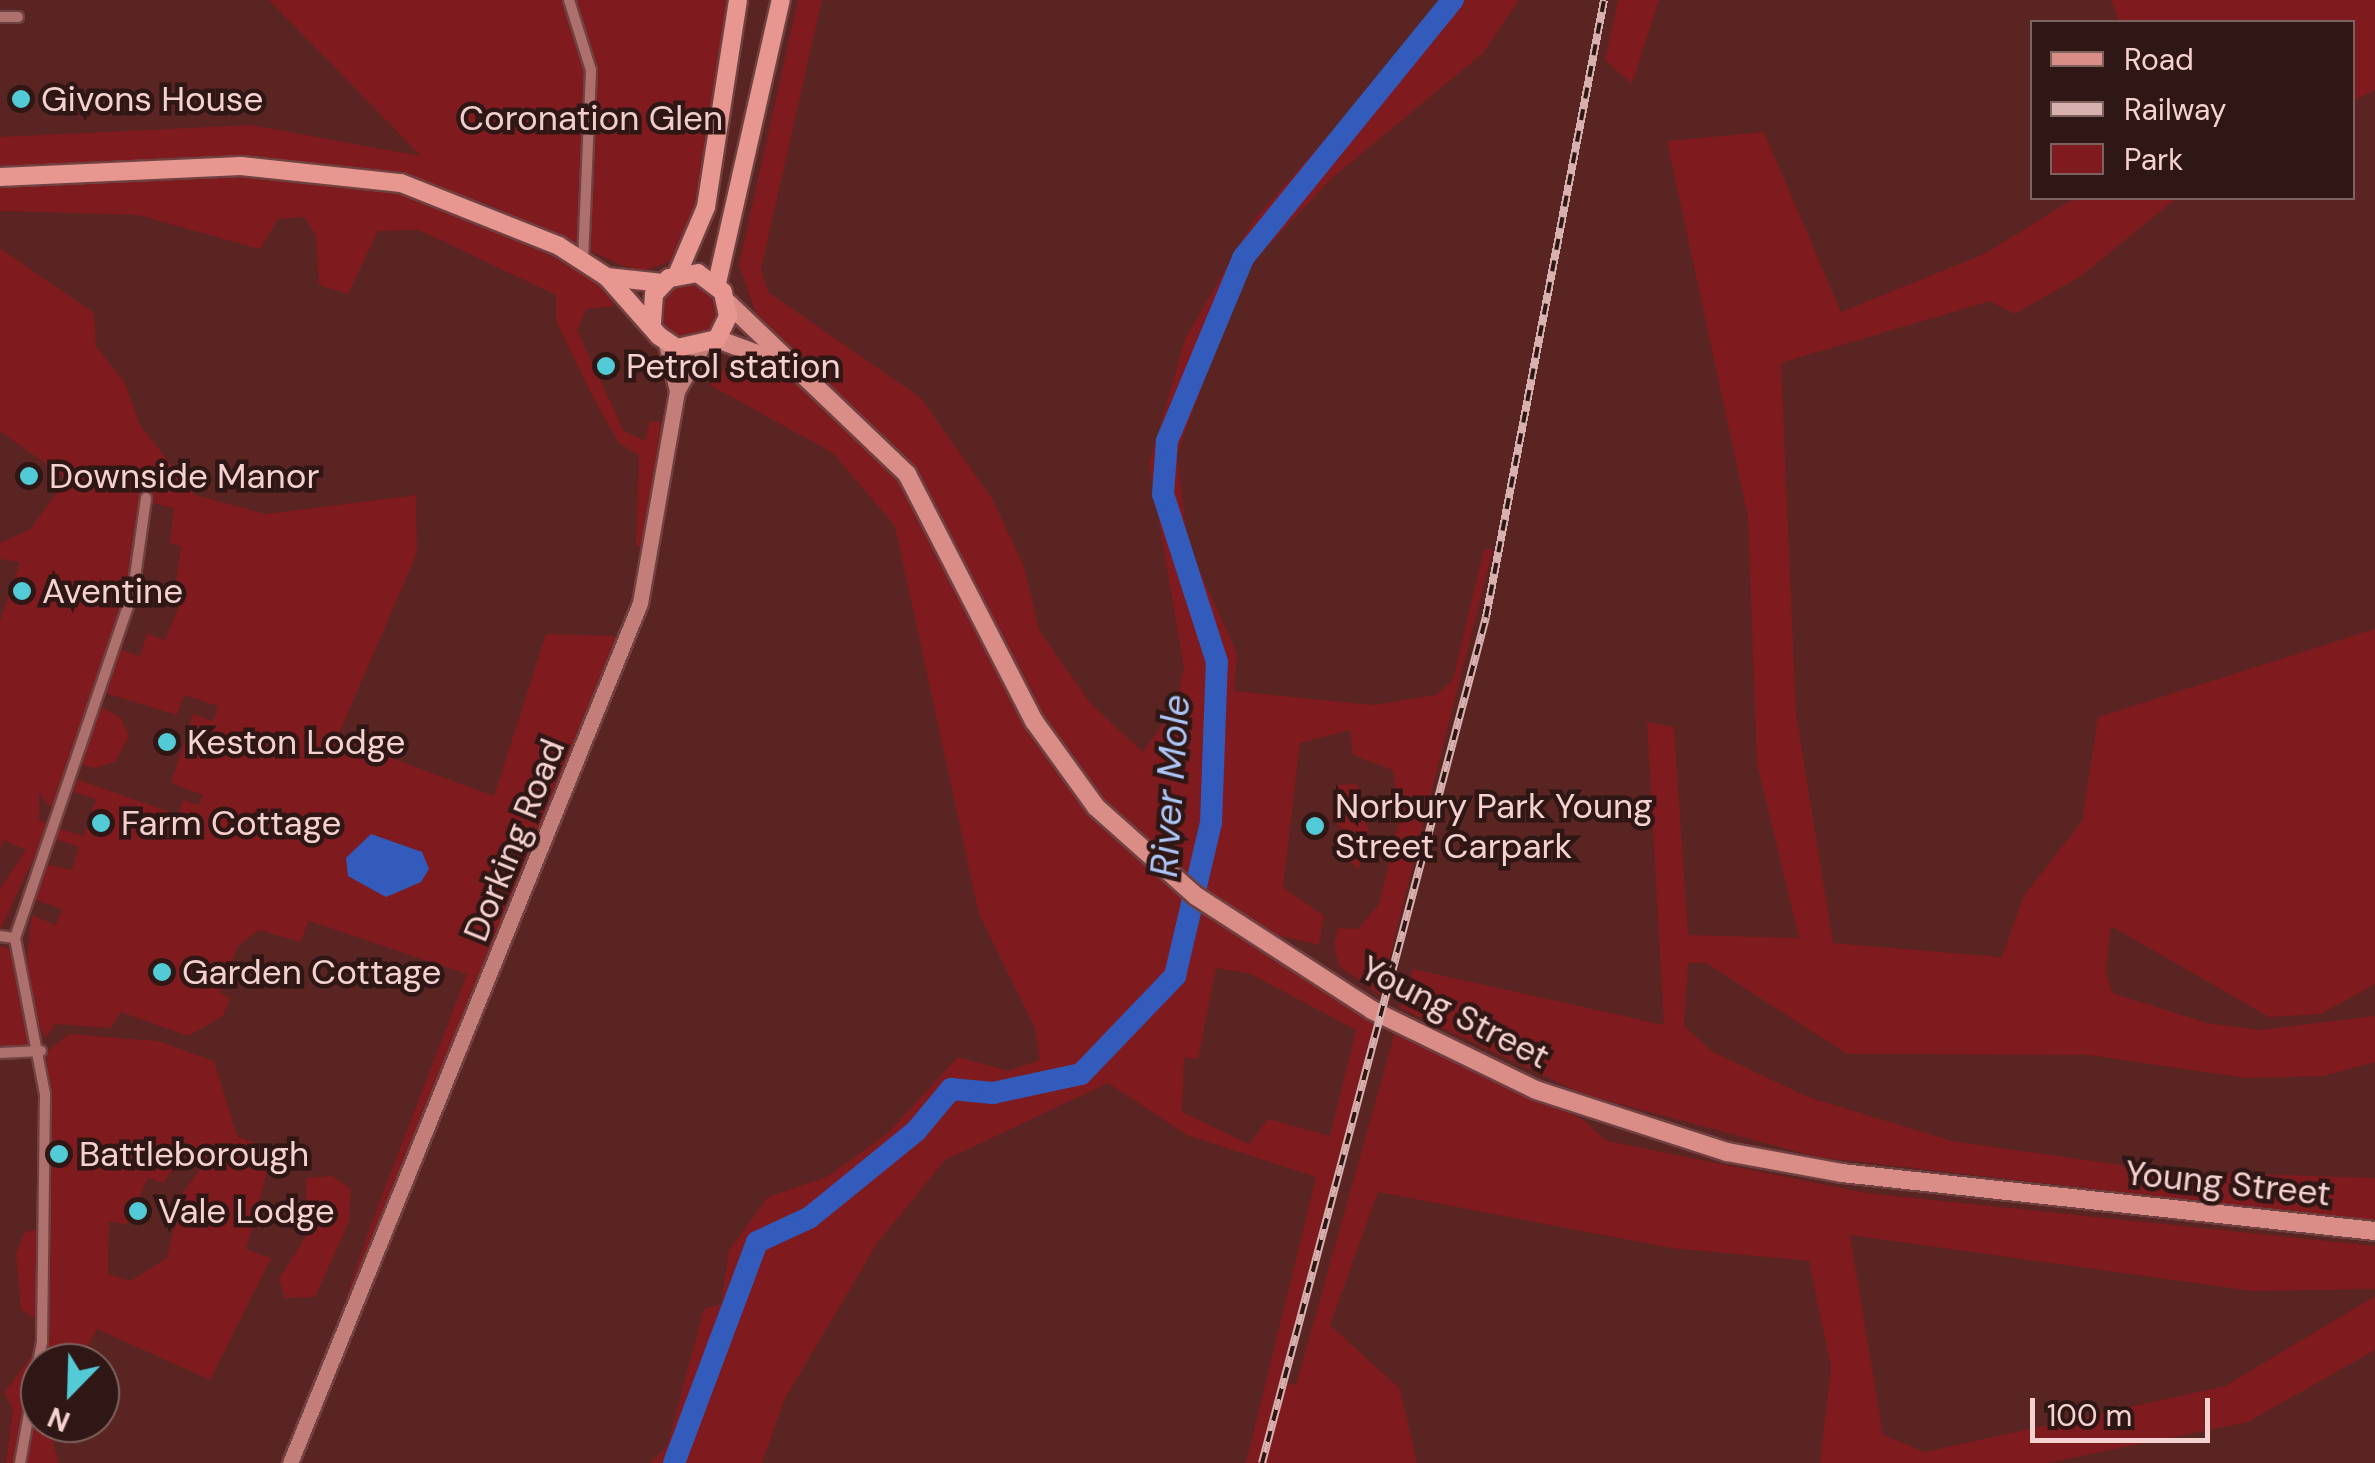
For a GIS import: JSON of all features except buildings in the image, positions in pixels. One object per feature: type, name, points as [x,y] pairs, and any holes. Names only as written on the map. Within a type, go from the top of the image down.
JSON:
[{"type":"highway","points":[[652,326],[670,279],[706,207],[738,0]]},
{"type":"highway","points":[[0,177],[333,170],[462,201],[583,261],[607,277],[666,342],[709,344],[728,303],[716,284],[781,0]]},
{"type":"highway","points":[[607,277],[716,284]]},
{"type":"main road","name":"Young Street","points":[[728,303],[907,474],[1034,722],[1148,859],[1247,931],[1465,1059],[1688,1142],[1842,1174],[2375,1230]]},
{"type":"main road","name":"Dorking Road","points":[[290,1463],[640,603],[677,390],[666,342]]},
{"type":"main road","name":"Young Street","points":[[709,344],[792,366]]},
{"type":"main road","name":"Dorking Road","points":[[677,390],[709,344]]},
{"type":"street","points":[[569,0],[591,70],[583,261]]},
{"type":"street","points":[[0,17],[18,17]]},
{"type":"street","points":[[20,1463],[42,1342],[41,1052],[15,938],[133,591],[146,498]]},
{"type":"street","points":[[0,936],[15,938]]},
{"type":"street","points":[[0,1053],[41,1052]]},
{"type":"green space","name":"Coronation Glen","points":[[269,0],[731,0],[691,232],[674,260],[639,273],[487,204],[374,171],[248,160],[0,168],[0,137],[251,125],[421,156]]},
{"type":"green space","points":[[798,0],[822,0],[761,269],[768,292],[921,398],[993,500],[1024,567],[1039,630],[1091,704],[1143,752],[1176,706],[1184,667],[1149,464],[1185,339],[1253,221],[1448,0],[1519,0],[1483,53],[1332,178],[1243,272],[1177,455],[1188,545],[1237,654],[1234,691],[1373,705],[1436,695],[1453,680],[1484,549],[1493,549],[1380,995],[1339,966],[1334,946],[1338,928],[1358,929],[1379,904],[1400,818],[1393,770],[1353,755],[1350,730],[1300,743],[1283,887],[1324,916],[1319,945],[1268,933],[1269,956],[1376,1022],[1280,1382],[1296,1385],[1395,1032],[1582,1119],[1607,1141],[1866,1193],[2375,1246],[2375,1289],[2252,1291],[1850,1235],[1883,1435],[1925,1452],[2225,1386],[2375,1296],[2375,1350],[2248,1422],[2047,1463],[1820,1463],[1831,1367],[1809,1261],[1671,1248],[1378,1192],[1330,1325],[1400,1389],[1417,1463],[1246,1463],[1316,1177],[1187,1135],[1108,1083],[945,1160],[878,1242],[784,1400],[762,1463],[650,1463],[667,1446],[704,1309],[721,1304],[729,1250],[768,1197],[827,1177],[888,1133],[958,1057],[1008,1071],[1040,1060],[1035,1028],[979,914],[895,526],[833,453],[710,385],[730,361],[758,363],[763,334],[739,265]],"holes":[[[1216,968],[1251,974],[1356,1030],[1330,1136],[1268,1119],[1249,1144],[1182,1112],[1184,1057],[1198,1059]]]},
{"type":"green space","points":[[1618,0],[1659,0],[1632,84],[1605,60]]},
{"type":"green space","points":[[2111,0],[2375,0],[2375,90],[2355,100],[2355,20],[2118,20]]},
{"type":"green space","points":[[1764,132],[1841,312],[1984,254],[2072,200],[2175,200],[2081,276],[2015,314],[1990,301],[1781,363],[1796,713],[1833,943],[2002,957],[2023,897],[2082,821],[2098,717],[2375,629],[2375,984],[2321,1014],[2269,1017],[2111,926],[2106,971],[2112,993],[2207,1023],[2259,1030],[2375,1016],[2375,1062],[2323,1076],[2245,1078],[2089,1055],[1847,1054],[1706,963],[1688,963],[1684,1026],[1713,1052],[1808,1097],[1952,1141],[2163,1171],[2375,1178],[2375,1221],[1817,1157],[1583,1094],[1400,1008],[1413,969],[1664,1025],[1647,722],[1674,727],[1688,935],[1799,938],[1757,763],[1748,517],[1667,141]]},
{"type":"green space","points":[[237,175],[394,191],[589,271],[615,306],[586,309],[577,330],[624,431],[645,441],[650,421],[667,423],[647,551],[636,545],[639,455],[619,443],[592,395],[556,321],[556,295],[419,230],[378,231],[348,294],[319,285],[316,235],[304,217],[278,219],[260,249],[138,215],[0,211],[0,186]]},
{"type":"green space","points":[[0,248],[94,313],[96,346],[125,383],[140,425],[195,495],[266,514],[416,495],[417,553],[337,738],[494,796],[546,634],[618,636],[353,1302],[345,1300],[372,1222],[467,974],[309,921],[300,942],[259,930],[238,946],[220,992],[230,999],[222,1017],[188,1036],[121,1012],[110,1028],[56,1024],[44,1039],[25,978],[32,915],[56,925],[62,909],[33,899],[45,864],[72,870],[79,847],[56,839],[60,829],[84,836],[96,799],[73,792],[76,779],[178,815],[183,800],[199,805],[203,795],[171,783],[193,714],[213,721],[218,706],[184,695],[177,715],[99,691],[116,648],[140,656],[147,634],[165,640],[179,606],[152,588],[175,587],[181,546],[170,543],[174,508],[153,503],[151,487],[140,487],[130,592],[54,811],[39,793],[39,820],[50,824],[0,930],[0,889],[26,850],[4,840],[0,848],[0,621],[20,562],[0,559],[0,543],[30,529],[67,479],[0,431]]},
{"type":"green space","points":[[690,282],[710,291],[719,311],[710,331],[690,340],[670,331],[661,311],[670,291]]},
{"type":"green space","points":[[94,703],[120,717],[129,736],[115,762],[95,768],[79,764]]},
{"type":"green space","points":[[1357,784],[1370,838],[1358,870],[1331,838],[1342,830],[1332,816],[1338,785]]},
{"type":"green space","points":[[0,947],[9,948],[31,1039],[24,1050],[0,1049]]},
{"type":"green space","points":[[69,1034],[158,1041],[214,1061],[237,1136],[273,1150],[246,1249],[271,1258],[210,1380],[97,1329],[89,1343],[38,1343],[38,1321],[21,1309],[16,1255],[24,1233],[43,1227],[47,1052]],"holes":[[[187,1149],[205,1163],[182,1194],[167,1258],[130,1281],[108,1274],[109,1222],[128,1224],[148,1178],[163,1183]]]},
{"type":"green space","points":[[332,1176],[351,1189],[349,1222],[315,1297],[285,1298],[279,1279],[306,1236],[306,1178]]},
{"type":"green space","points":[[20,1371],[20,1443],[53,1443],[59,1463],[6,1463],[13,1409],[4,1393]]},
{"type":"water","points":[[371,834],[422,852],[429,869],[421,882],[386,897],[348,876],[346,858]]},
{"type":"waterway","name":"River Mole","points":[[674,1463],[757,1242],[809,1218],[916,1131],[951,1089],[993,1093],[1081,1074],[1175,976],[1211,823],[1217,662],[1163,494],[1167,441],[1243,258],[1453,0]]},
{"type":"railway","points":[[1262,1463],[1486,617],[1604,0]]},
{"type":"place","name":"Givons House","points":[[21,99]]},
{"type":"place","name":"Petrol station","points":[[606,366]]},
{"type":"place","name":"Downside Manor","points":[[29,476]]},
{"type":"place","name":"Aventine","points":[[22,591]]},
{"type":"place","name":"Keston Lodge","points":[[167,742]]},
{"type":"place","name":"Farm Cottage","points":[[101,823]]},
{"type":"place","name":"Norbury Park Young Street Carpark","points":[[1315,826]]},
{"type":"place","name":"Garden Cottage","points":[[162,972]]},
{"type":"place","name":"Battleborough","points":[[59,1154]]},
{"type":"place","name":"Vale Lodge","points":[[138,1211]]}]
